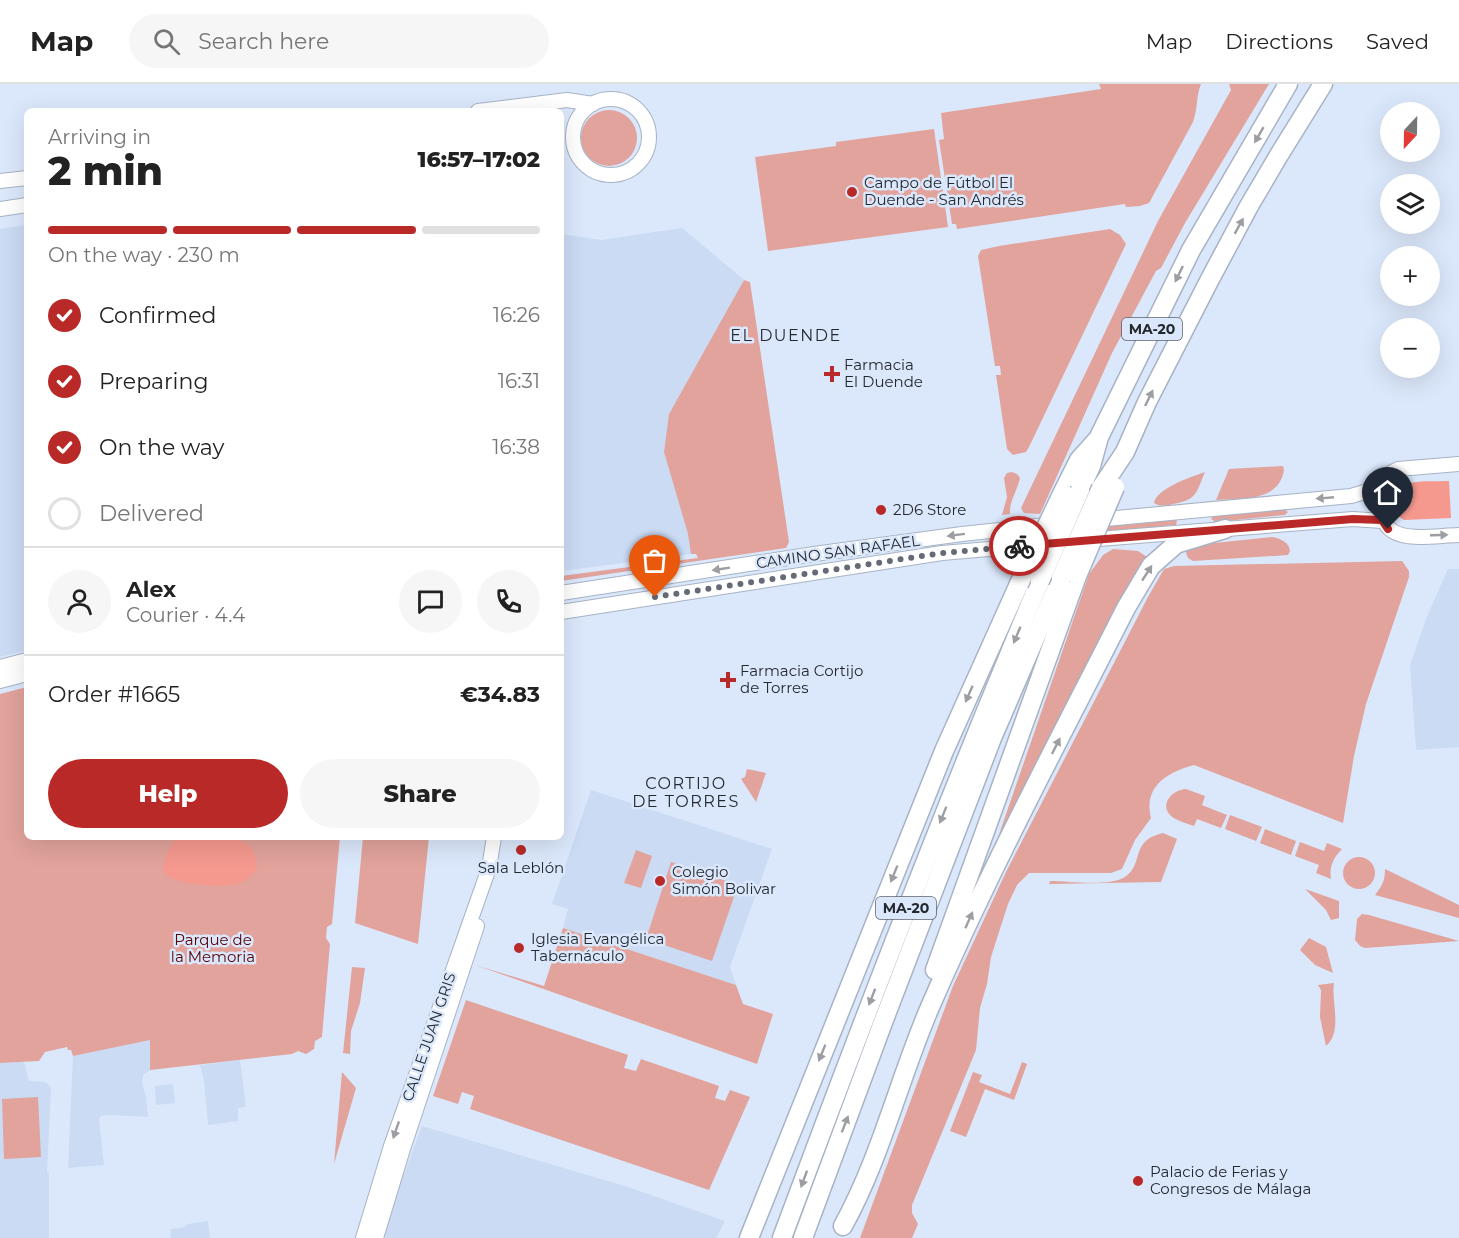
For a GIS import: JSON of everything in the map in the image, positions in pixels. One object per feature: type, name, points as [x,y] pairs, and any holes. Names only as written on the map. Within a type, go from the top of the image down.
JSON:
[{"type":"highway","name":"MA-20","points":[[782,1238],[915,884],[977,728],[1040,581],[1072,491],[1091,466],[1099,437],[1191,250],[1288,84]]},
{"type":"highway","name":"MA-20","points":[[803,1238],[988,749],[1148,402],[1209,280],[1279,155],[1323,84]]},
{"type":"highway","points":[[749,1238],[939,762],[1019,584],[1072,491]]},
{"type":"highway","points":[[841,1232],[859,1197],[929,1010],[985,885],[1126,608],[1151,566],[1176,544],[1225,528]]},
{"type":"highway","points":[[841,1232],[852,1193],[953,922],[1069,577]]},
{"type":"main road","points":[[502,108],[567,100],[593,104],[609,99],[617,100],[636,109],[644,119],[648,132],[648,144],[640,162],[625,173],[606,175],[581,162],[567,135],[578,119],[593,104]]},
{"type":"main road","points":[[0,181],[24,178]]},
{"type":"main road","points":[[0,209],[24,205]]},
{"type":"main road","name":"CAMINO SAN RAFAEL","points":[[564,593],[940,537],[1351,496],[1368,491],[1398,469],[1459,464]]},
{"type":"main road","points":[[1380,483],[1379,510],[1388,529],[1405,536],[1459,535]]},
{"type":"main road","name":"CAMINO SAN RAFAEL","points":[[564,612],[942,553],[1225,528],[1353,519],[1382,520]]},
{"type":"main road","points":[[0,667],[24,661]]},
{"type":"main road","points":[[0,681],[24,675]]},
{"type":"main road","name":"CALLE JUAN GRIS","points":[[363,1238],[394,1135],[489,868],[494,840]]},
{"type":"main road","name":"CALLE JUAN GRIS","points":[[376,1238],[403,1149],[497,868],[502,840]]},
{"type":"shaded area","points":[[24,225],[24,651],[0,657],[0,229]]},
{"type":"shaded area","points":[[682,228],[744,280],[669,414],[664,452],[688,534],[691,554],[564,571],[564,234],[601,240]]},
{"type":"shaded area","points":[[1449,481],[1451,518],[1404,520],[1395,514],[1393,502],[1395,493],[1400,487],[1417,482]]},
{"type":"shaded area","points":[[1448,569],[1459,569],[1459,747],[1416,750],[1410,665],[1426,619]]},
{"type":"shaded area","name":"Colegio Simón Bolivar","points":[[591,790],[772,849],[730,967],[736,985],[563,928],[568,909],[552,904]]},
{"type":"shaded area","points":[[174,840],[237,840],[250,847],[255,856],[256,870],[250,877],[237,884],[198,885],[169,877],[164,872],[163,864]]},
{"type":"shaded area","points":[[150,1040],[150,1070],[143,1075],[142,1083],[148,1117],[101,1116],[99,1119],[104,1165],[68,1168],[73,1056]]},
{"type":"shaded area","points":[[240,1060],[246,1107],[238,1108],[238,1121],[208,1125],[204,1081],[200,1065]]},
{"type":"shaded area","points":[[24,1062],[29,1081],[46,1082],[51,1088],[47,1172],[49,1173],[49,1238],[0,1238],[0,1063]]},
{"type":"shaded area","points":[[173,1084],[175,1103],[156,1105],[155,1086]]},
{"type":"shaded area","points":[[422,1126],[628,1187],[725,1221],[716,1238],[384,1238],[396,1195]]},
{"type":"shaded area","points":[[208,1221],[210,1238],[171,1238],[170,1229]]},
{"type":"green space","points":[[1099,84],[1201,84],[1193,122],[1149,203],[1126,207],[1125,204],[957,229],[956,224],[952,224],[939,140],[944,139],[941,113],[1101,89]]},
{"type":"green space","points":[[1229,84],[1269,84],[1185,223],[1161,268],[1156,271],[1112,353],[1040,514],[1024,513],[1021,508],[1158,221],[1231,90]]},
{"type":"green space","points":[[603,110],[615,110],[625,114],[633,122],[637,138],[633,154],[625,162],[615,166],[603,166],[593,162],[585,154],[581,144],[581,132],[585,122],[593,114]]},
{"type":"green space","name":"Campo de Fútbol El Duende - San Andrés","points":[[934,129],[948,227],[768,251],[755,157],[836,146],[836,142]]},
{"type":"green space","points":[[1110,229],[1120,235],[1126,244],[1029,447],[1026,452],[1013,455],[1007,449],[996,375],[1001,375],[1000,366],[995,366],[978,256],[981,250],[999,246]]},
{"type":"green space","points":[[744,280],[750,282],[789,542],[786,548],[564,581],[564,576],[698,558],[696,554],[691,554],[688,534],[664,452],[669,414]]},
{"type":"green space","points":[[1283,466],[1281,480],[1267,493],[1248,498],[1216,500],[1229,469]]},
{"type":"green space","points":[[1012,472],[1020,478],[1010,514],[1002,515],[1007,497],[1004,478],[1007,473]]},
{"type":"green space","points":[[1205,472],[1191,498],[1165,506],[1154,503],[1156,498],[1168,488]]},
{"type":"green space","points":[[1284,509],[1288,512],[1285,515],[1216,522],[1211,519],[1214,515]]},
{"type":"green space","points":[[1174,519],[1177,521],[1176,525],[1030,539],[1027,536],[1029,533]]},
{"type":"green space","points":[[1273,537],[1286,543],[1290,551],[1288,555],[1193,561],[1186,553],[1188,548],[1205,544]]},
{"type":"green space","points":[[1113,549],[1138,551],[1147,557],[985,875],[1089,574],[1103,555]]},
{"type":"green space","points":[[1402,561],[1409,571],[1409,577],[1366,704],[1354,756],[1343,823],[1194,765],[1167,776],[1154,789],[1149,807],[1151,818],[1135,840],[1122,869],[1111,873],[1029,873],[1017,885],[1008,904],[991,957],[980,1008],[976,1050],[912,1205],[912,1213],[918,1224],[912,1238],[860,1238],[953,986],[1006,872],[1164,569],[1174,566]]},
{"type":"green space","name":"Parque de la Memoria","points":[[24,688],[24,840],[340,840],[332,924],[327,927],[326,938],[330,944],[322,1037],[315,1041],[314,1049],[306,1054],[298,1051],[292,1054],[150,1070],[150,1040],[73,1056],[67,1047],[45,1052],[39,1061],[0,1063],[0,694]]},
{"type":"green space","points":[[747,769],[766,773],[756,802],[741,779],[745,777]]},
{"type":"green space","points":[[1186,789],[1205,796],[1202,805],[1227,815],[1221,828],[1197,819],[1194,826],[1171,816],[1166,807],[1169,798],[1176,792]]},
{"type":"green space","points":[[1230,815],[1262,827],[1256,841],[1225,829]]},
{"type":"green space","points":[[1265,829],[1296,841],[1291,855],[1260,843]]},
{"type":"green space","points":[[1163,833],[1177,839],[1161,882],[1049,884],[1050,881],[1099,883],[1125,877],[1135,865],[1141,847],[1146,841]]},
{"type":"green space","points":[[363,840],[429,840],[418,944],[355,923]]},
{"type":"green space","points":[[1300,842],[1324,851],[1327,843],[1342,849],[1332,863],[1331,879],[1316,873],[1319,865],[1295,856]]},
{"type":"green space","points":[[636,850],[652,856],[641,888],[624,883]]},
{"type":"green space","points":[[1359,857],[1370,862],[1375,873],[1370,884],[1359,889],[1348,884],[1343,873],[1348,862]]},
{"type":"green space","points":[[671,862],[738,885],[712,961],[646,939]]},
{"type":"green space","points":[[1385,869],[1459,905],[1459,918],[1375,895],[1383,883]]},
{"type":"green space","points":[[1305,889],[1339,901],[1339,918],[1331,920],[1326,910]]},
{"type":"green space","points":[[1362,914],[1459,941],[1365,948],[1355,940],[1357,919]]},
{"type":"green space","points":[[563,928],[736,985],[743,1004],[773,1014],[757,1064],[475,965],[544,986]]},
{"type":"green space","points":[[1309,938],[1326,947],[1333,973],[1315,965],[1300,950]]},
{"type":"green space","points":[[352,967],[365,968],[360,1003],[351,1031],[350,1054],[343,1053]]},
{"type":"green space","points":[[1334,983],[1334,1033],[1326,1046],[1320,1017],[1321,990],[1318,985]]},
{"type":"green space","points":[[466,1000],[628,1055],[624,1068],[636,1071],[641,1059],[719,1086],[715,1098],[725,1101],[730,1090],[750,1097],[709,1190],[470,1109],[474,1096],[462,1092],[458,1104],[433,1096]]},
{"type":"green space","points":[[1022,1062],[1027,1064],[1014,1100],[985,1089],[966,1137],[950,1131],[973,1072],[982,1075],[979,1082],[1010,1094]]},
{"type":"green space","points":[[342,1072],[356,1088],[334,1164]]},
{"type":"green space","points":[[38,1097],[41,1157],[4,1159],[2,1099]]},
{"type":"way so far","points":[[655,597],[942,553],[1019,546]]},
{"type":"place","name":"Campo de Fútbol El Duende - San Andrés","points":[[852,192]]},
{"type":"place","name":"Farmacia El Duende","points":[[832,374]]},
{"type":"place","name":"2D6 Store","points":[[881,510]]},
{"type":"place","name":"Farmacia Cortijo de Torres","points":[[728,680]]},
{"type":"place","name":"Sala Leblón","points":[[521,850]]},
{"type":"place","name":"Colegio Simón Bolivar","points":[[660,881]]},
{"type":"place","name":"Iglesia Evangélica Tabernáculo","points":[[519,948]]},
{"type":"place","name":"Palacio de Ferias y Congresos de Málaga","points":[[1138,1181]]},
{"type":"district","name":"EL DUENDE","points":[[786,335]]},
{"type":"district","name":"CORTIJO DE TORRES","points":[[686,792]]},
{"type":"route","points":[[1019,546],[1353,519],[1382,520],[1388,529]]}]
